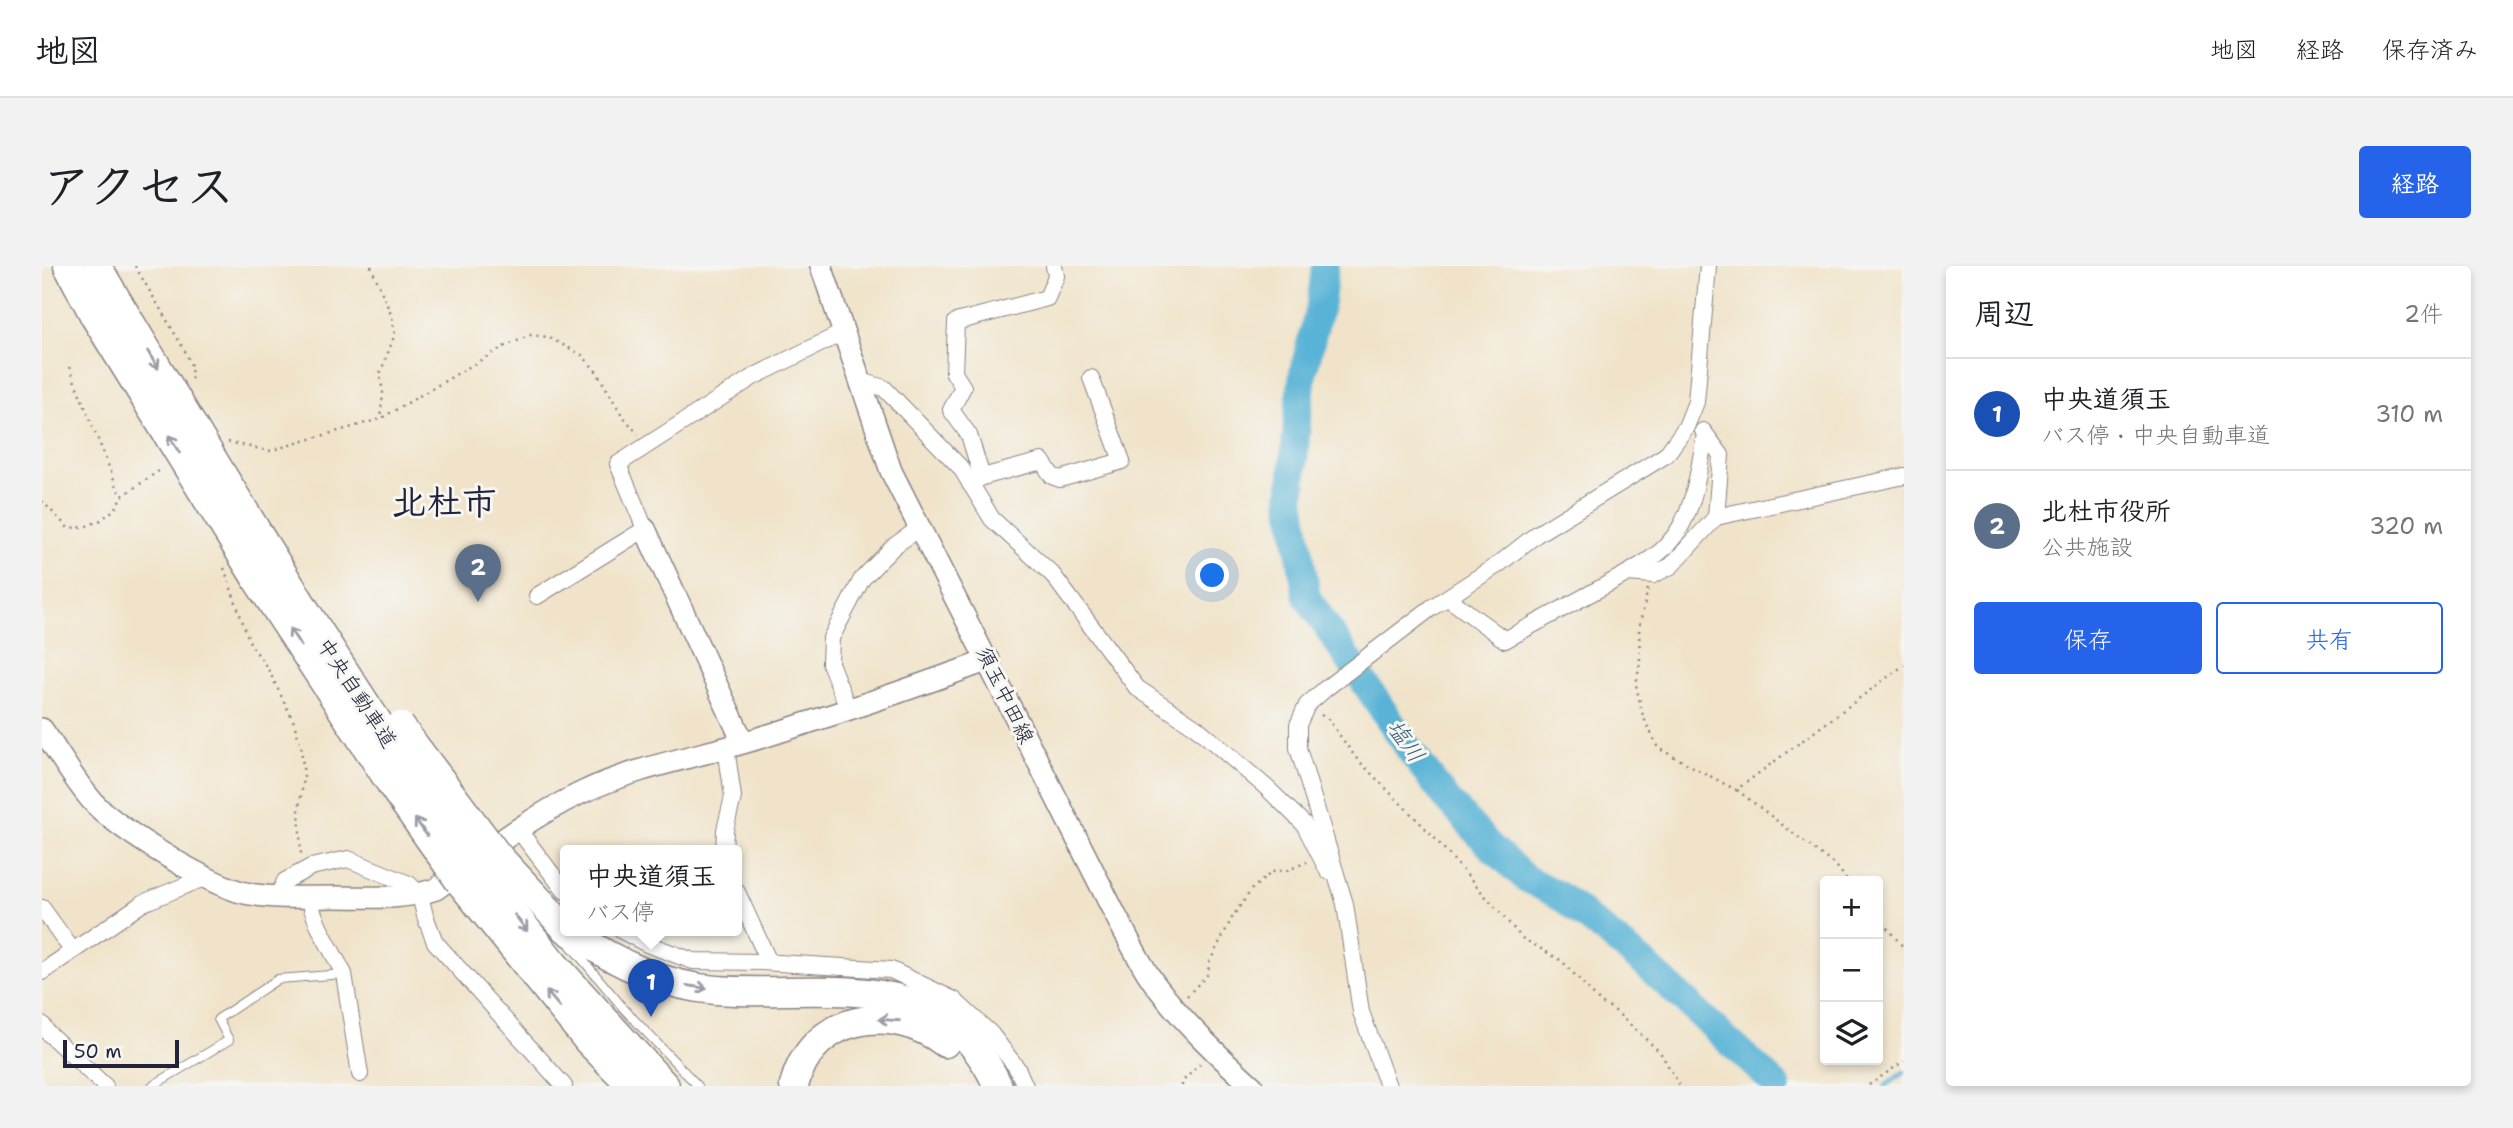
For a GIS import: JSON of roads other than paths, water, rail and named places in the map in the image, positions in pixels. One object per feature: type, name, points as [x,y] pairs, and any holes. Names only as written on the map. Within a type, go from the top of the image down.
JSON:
[{"type":"highway","name":"中央自動車道","points":[[68,266],[107,309],[281,572],[413,779],[553,963],[665,1086]]},
{"type":"highway","name":"中央自動車道","points":[[97,266],[107,309],[259,583],[395,790],[479,869],[588,1041],[632,1086]]},
{"type":"highway","points":[[479,869],[560,915]]},
{"type":"highway","points":[[587,936],[624,965],[685,985],[715,990],[857,990],[886,994],[908,1001],[930,1010],[966,1038],[992,1072],[998,1086]]},
{"type":"highway","points":[[794,1086],[804,1061],[820,1041],[836,1030],[852,1023],[895,1019],[930,1032],[965,1062],[979,1086]]},
{"type":"highway","points":[[588,1041],[614,1086]]},
{"type":"street","name":"須玉中田線","points":[[821,266],[891,471],[1135,951],[1147,972],[1174,1007],[1214,1051],[1252,1086]]},
{"type":"street","points":[[1054,266],[1056,276],[1047,298],[956,323],[954,373],[963,387],[951,411],[969,435],[976,481],[992,519],[1052,575],[1137,688],[1197,728],[1267,788],[1304,824],[1328,871],[1337,871]]},
{"type":"street","points":[[1388,1086],[1361,1012],[1345,904],[1298,748],[1298,725],[1307,705],[1325,689],[1431,608],[1537,534],[1666,455],[1686,427],[1696,402],[1708,266]]},
{"type":"street","points":[[724,845],[724,830],[733,797],[735,745],[618,464],[753,377],[844,331]]},
{"type":"street","points":[[976,481],[1042,461],[1052,477],[1060,479],[1122,461],[1091,378]]},
{"type":"street","points":[[861,381],[884,388],[976,481]]},
{"type":"street","points":[[1692,415],[1721,455],[1716,517]]},
{"type":"street","points":[[1448,598],[1505,640],[1628,573],[1667,546],[1679,531],[1694,495],[1705,435]]},
{"type":"street","points":[[1628,573],[1653,575],[1671,566],[1716,517],[1904,476]]},
{"type":"street","points":[[849,711],[830,663],[831,638],[862,579],[894,546],[921,527]]},
{"type":"street","points":[[537,596],[645,529]]},
{"type":"street","points":[[42,729],[84,791],[104,814],[128,831],[228,889],[278,896],[420,895],[436,889],[517,828],[584,791],[646,769],[849,711],[989,660]]},
{"type":"street","points":[[517,828],[560,912]]},
{"type":"street","points":[[278,896],[285,881],[311,867],[348,859],[409,884],[420,895],[435,942],[564,1086]]},
{"type":"street","points":[[42,972],[143,903],[206,877]]},
{"type":"street","points":[[312,897],[312,909],[319,927],[344,974],[360,1074]]},
{"type":"street","points":[[742,907],[769,962]]},
{"type":"street","points":[[42,908],[72,950]]},
{"type":"street","points":[[632,936],[693,961],[769,962],[891,970],[954,1000],[991,1034],[1017,1068],[1025,1086]]},
{"type":"street","points":[[42,1024],[47,1032],[105,1086]]},
{"type":"lane","points":[[564,936],[616,1000],[698,1086]]},
{"type":"lane","points":[[152,1086],[229,1040],[218,1019],[278,979],[344,974]]},
{"type":"waterway","name":"塩川","points":[[1325,266],[1321,301],[1303,373],[1291,500],[1307,597],[1411,752],[1445,797],[1488,844],[1525,878],[1560,896],[1646,965],[1777,1086]]},
{"type":"waterway","points":[[1885,1086],[1904,1072]]},
{"type":"place","name":"北杜市役所","points":[[478,602]]},
{"type":"place","name":"中央道須玉","points":[[651,1017]]},
{"type":"district","name":"北杜市","points":[[444,501]]}]
